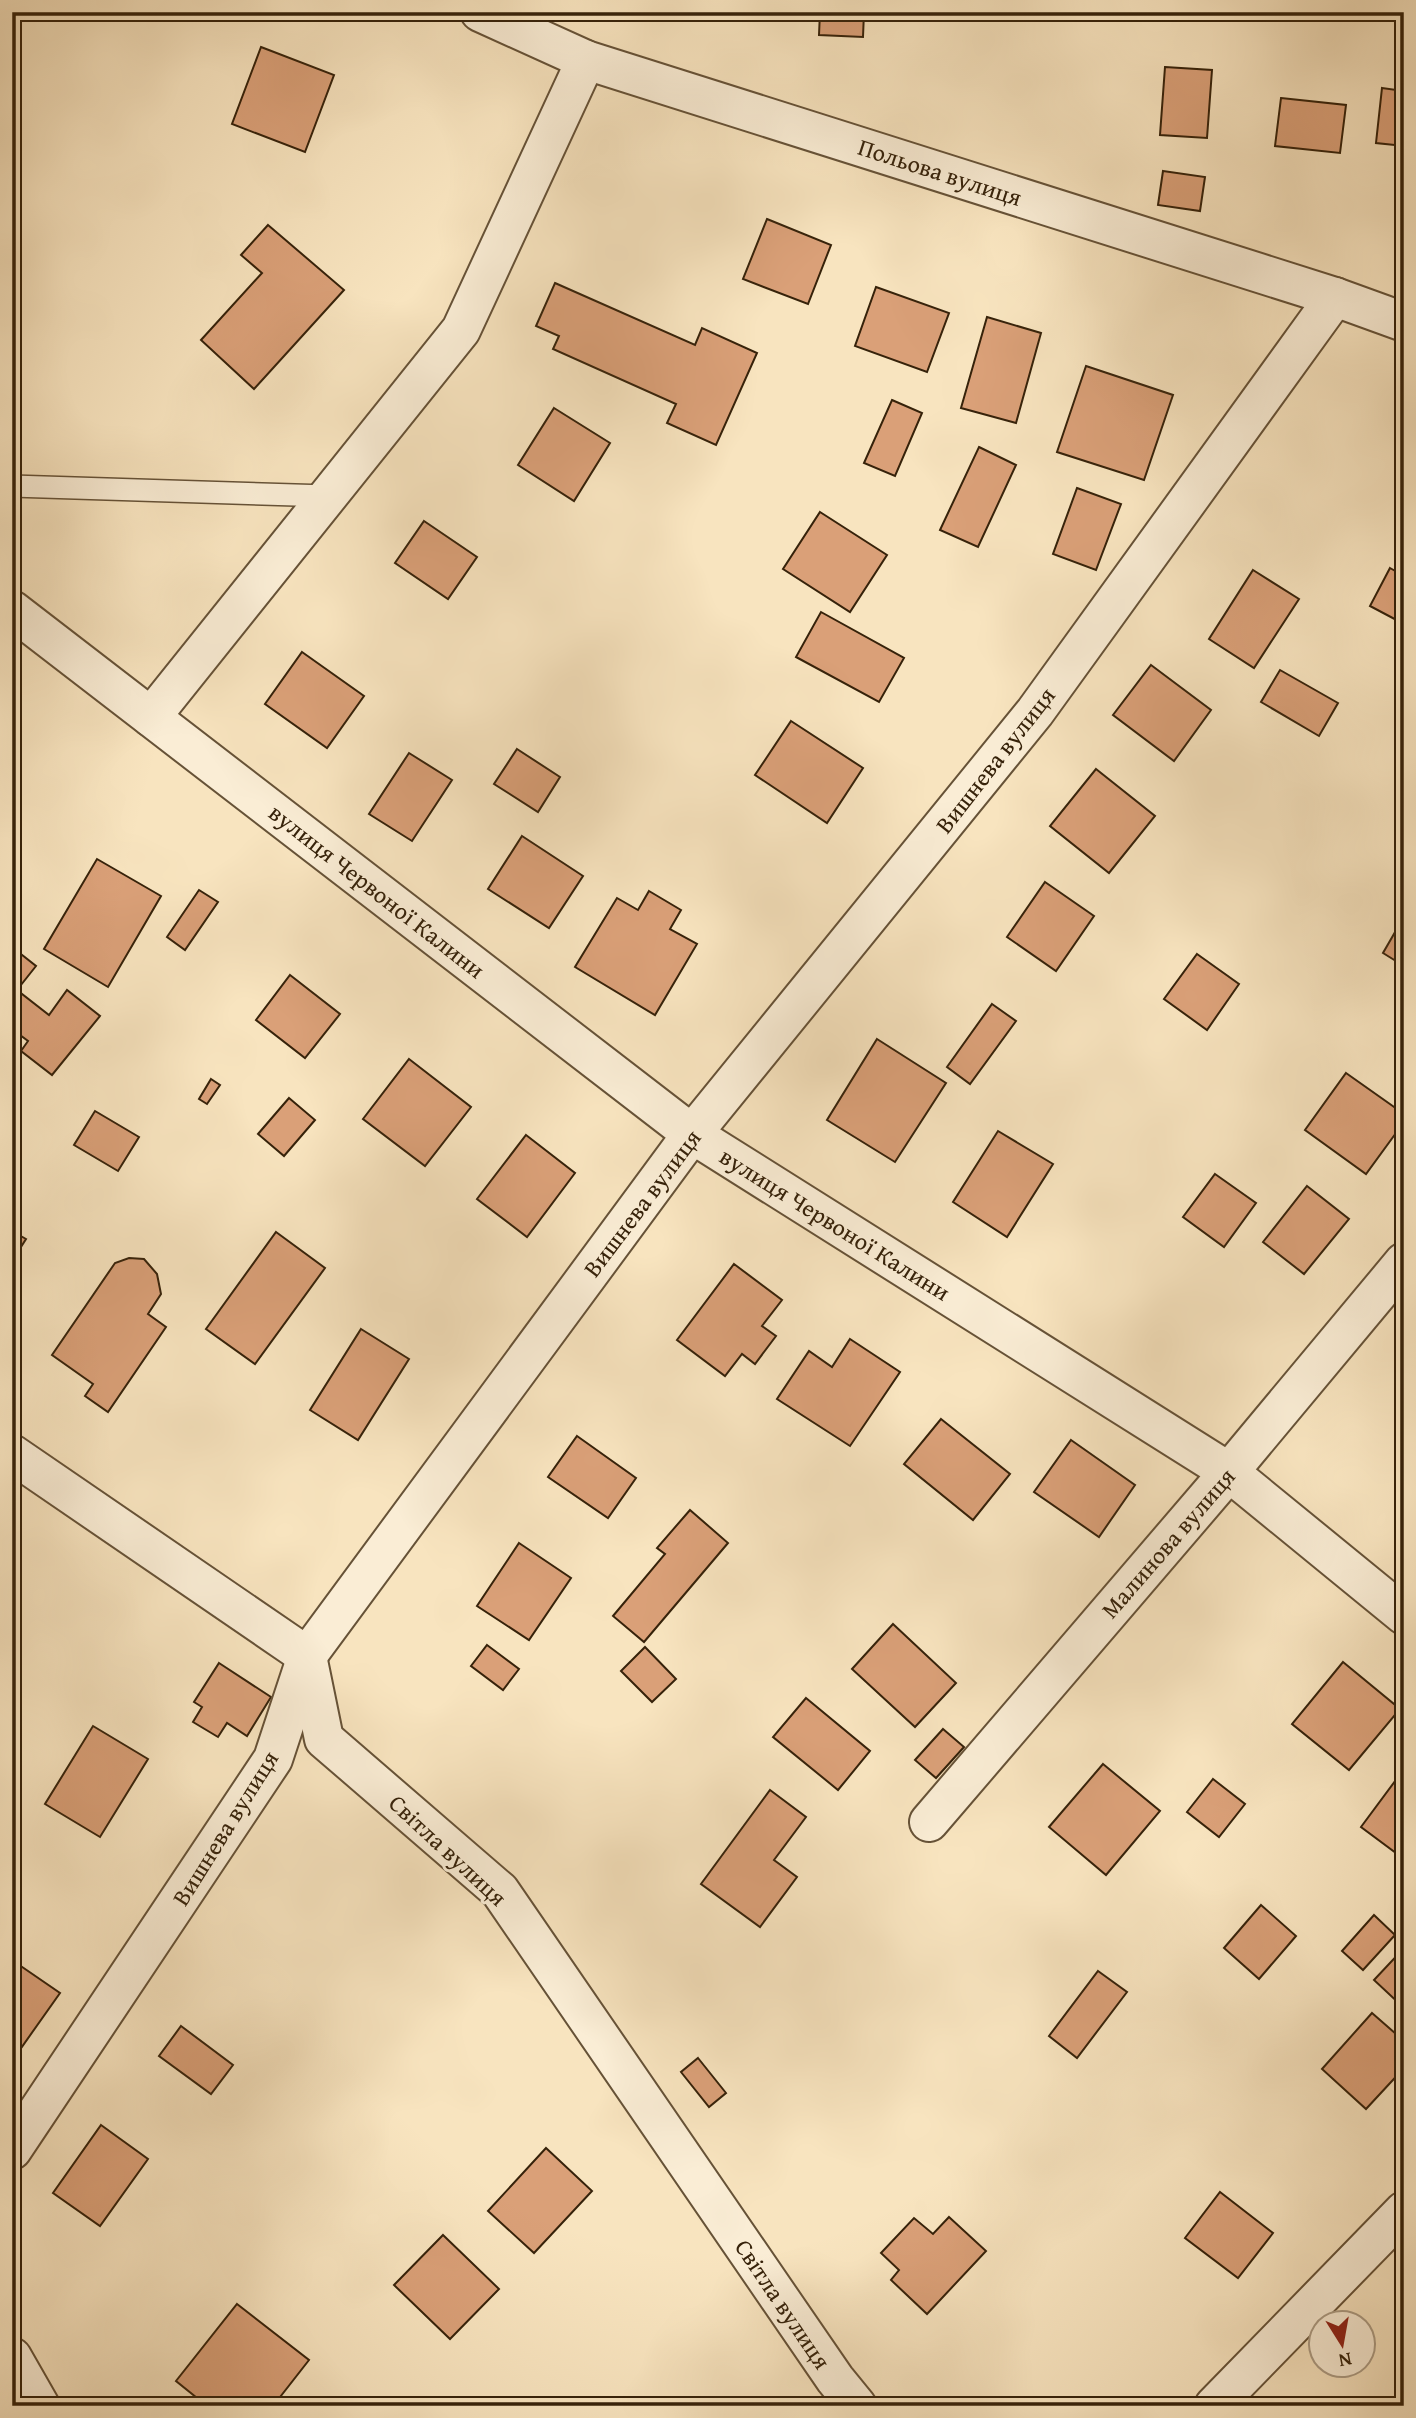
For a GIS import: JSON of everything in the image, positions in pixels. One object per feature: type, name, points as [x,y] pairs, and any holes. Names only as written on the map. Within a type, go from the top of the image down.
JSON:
[{"type":"street","name":"Польова вулиця","points":[[480,12],[586,60],[1404,321]]},
{"type":"street","points":[[151,717],[461,330],[586,60]]},
{"type":"street","name":"Вишнева вулиця","points":[[12,2150],[273,1759],[307,1656],[692,1134],[1035,712],[1335,297]]},
{"type":"street","name":"вулиця Червоної Калини","points":[[12,610],[692,1134],[1229,1472],[1404,1615]]},
{"type":"street","name":"Малинова вулиця","points":[[929,1822],[1229,1472],[1404,1262]]},
{"type":"street","points":[[12,1454],[307,1656]]},
{"type":"street","name":"Світла вулиця","points":[[307,1656],[324,1739],[500,1891],[835,2379],[858,2406]]},
{"type":"street","points":[[1214,2406],[1404,2211]]},
{"type":"street","points":[[12,2357],[40,2406]]},
{"type":"lane","points":[[12,486],[328,496]]},
{"type":"building","points":[[820,12],[864,12],[863,37],[819,35]]},
{"type":"building","points":[[1156,12],[1188,12],[1187,15]]},
{"type":"building","points":[[261,47],[334,75],[305,152],[232,124]]},
{"type":"building","points":[[1165,67],[1212,70],[1207,138],[1160,135]]},
{"type":"building","points":[[1382,88],[1404,91],[1404,146],[1376,143]]},
{"type":"building","points":[[1281,98],[1346,105],[1340,153],[1275,146]]},
{"type":"building","points":[[1163,171],[1205,177],[1200,211],[1158,205]]},
{"type":"building","points":[[767,219],[831,245],[808,304],[743,279]]},
{"type":"building","points":[[268,225],[344,290],[254,389],[201,340],[262,273],[241,255]]},
{"type":"building","points":[[555,283],[695,345],[702,328],[757,353],[716,445],[667,423],[676,404],[553,349],[559,336],[536,326]]},
{"type":"building","points":[[876,287],[949,313],[927,372],[855,346]]},
{"type":"building","points":[[987,317],[1041,333],[1016,423],[961,408]]},
{"type":"building","points":[[1086,366],[1173,395],[1144,480],[1057,452]]},
{"type":"building","points":[[892,400],[922,413],[895,476],[864,463]]},
{"type":"building","points":[[554,408],[610,443],[574,501],[518,465]]},
{"type":"building","points":[[979,447],[1016,465],[978,547],[940,530]]},
{"type":"building","points":[[1077,488],[1121,504],[1096,570],[1053,554]]},
{"type":"building","points":[[820,512],[887,555],[850,612],[783,569]]},
{"type":"building","points":[[424,521],[477,557],[448,599],[395,563]]},
{"type":"building","points":[[1390,568],[1404,576],[1404,624],[1370,606]]},
{"type":"building","points":[[1253,570],[1299,599],[1254,668],[1209,639]]},
{"type":"building","points":[[821,612],[904,658],[879,702],[796,657]]},
{"type":"building","points":[[302,652],[364,696],[327,748],[265,704]]},
{"type":"building","points":[[1151,665],[1211,710],[1174,761],[1113,715]]},
{"type":"building","points":[[1280,670],[1338,703],[1319,736],[1261,702]]},
{"type":"building","points":[[791,721],[863,768],[827,823],[755,775]]},
{"type":"building","points":[[517,749],[560,777],[538,812],[494,784]]},
{"type":"building","points":[[409,753],[452,780],[412,841],[369,814]]},
{"type":"building","points":[[1096,769],[1155,816],[1109,873],[1050,826]]},
{"type":"building","points":[[522,836],[583,876],[549,928],[488,889]]},
{"type":"building","points":[[97,859],[161,896],[108,987],[44,949]]},
{"type":"building","points":[[1045,882],[1094,916],[1056,971],[1007,937]]},
{"type":"building","points":[[199,890],[218,902],[185,950],[167,937]]},
{"type":"building","points":[[649,891],[681,910],[670,929],[697,944],[655,1015],[575,967],[617,898],[638,910]]},
{"type":"building","points":[[1398,927],[1404,931],[1404,966],[1383,953]]},
{"type":"building","points":[[12,947],[36,966],[17,990],[49,1015],[67,990],[100,1016],[52,1075],[21,1051],[28,1041],[12,1029]]},
{"type":"building","points":[[1197,954],[1239,984],[1207,1030],[1164,999]]},
{"type":"building","points":[[290,975],[340,1014],[305,1058],[256,1020]]},
{"type":"building","points":[[992,1004],[1016,1021],[970,1084],[947,1067]]},
{"type":"building","points":[[877,1039],[946,1083],[895,1162],[827,1120]]},
{"type":"building","points":[[409,1059],[471,1107],[425,1166],[363,1119]]},
{"type":"building","points":[[1346,1073],[1404,1114],[1404,1122],[1366,1174],[1305,1130]]},
{"type":"building","points":[[211,1079],[220,1085],[207,1104],[199,1099]]},
{"type":"building","points":[[289,1098],[315,1120],[284,1156],[258,1134]]},
{"type":"building","points":[[95,1111],[139,1137],[118,1171],[74,1145]]},
{"type":"building","points":[[998,1131],[1053,1164],[1007,1237],[953,1202]]},
{"type":"building","points":[[526,1135],[575,1173],[527,1237],[477,1199]]},
{"type":"building","points":[[1215,1174],[1256,1203],[1224,1247],[1183,1217]]},
{"type":"building","points":[[1307,1186],[1349,1219],[1304,1274],[1263,1242]]},
{"type":"building","points":[[12,1231],[26,1239],[12,1261]]},
{"type":"building","points":[[276,1232],[325,1268],[255,1364],[206,1329]]},
{"type":"building","points":[[129,1258],[144,1259],[157,1274],[161,1294],[148,1314],[166,1327],[108,1412],[85,1396],[93,1384],[52,1355],[115,1263]]},
{"type":"building","points":[[734,1264],[782,1300],[762,1326],[776,1336],[755,1364],[742,1354],[725,1376],[677,1340]]},
{"type":"building","points":[[361,1329],[409,1359],[358,1440],[310,1410]]},
{"type":"building","points":[[850,1339],[900,1372],[850,1446],[777,1399],[809,1351],[832,1367]]},
{"type":"building","points":[[941,1419],[1010,1474],[973,1520],[904,1464]]},
{"type":"building","points":[[577,1436],[636,1478],[608,1518],[548,1477]]},
{"type":"building","points":[[1071,1440],[1135,1485],[1099,1537],[1034,1492]]},
{"type":"building","points":[[690,1510],[728,1543],[644,1642],[613,1616],[665,1554],[657,1548]]},
{"type":"building","points":[[519,1543],[571,1578],[529,1640],[477,1606]]},
{"type":"building","points":[[893,1624],[956,1683],[915,1727],[852,1669]]},
{"type":"building","points":[[487,1645],[519,1669],[503,1690],[471,1666]]},
{"type":"building","points":[[645,1647],[676,1679],[652,1702],[621,1671]]},
{"type":"building","points":[[1343,1662],[1400,1709],[1349,1770],[1292,1724]]},
{"type":"building","points":[[219,1663],[271,1697],[247,1736],[227,1723],[218,1737],[193,1722],[202,1707],[194,1702]]},
{"type":"building","points":[[806,1698],[870,1751],[838,1790],[773,1737]]},
{"type":"building","points":[[93,1726],[148,1759],[100,1837],[45,1804]]},
{"type":"building","points":[[943,1729],[964,1747],[936,1778],[915,1760]]},
{"type":"building","points":[[1103,1764],[1160,1811],[1106,1875],[1049,1827]]},
{"type":"building","points":[[1404,1769],[1404,1859],[1361,1827]]},
{"type":"building","points":[[1213,1779],[1245,1804],[1219,1837],[1187,1812]]},
{"type":"building","points":[[770,1790],[806,1817],[774,1860],[797,1877],[760,1927],[701,1884]]},
{"type":"building","points":[[1261,1905],[1296,1936],[1259,1979],[1224,1948]]},
{"type":"building","points":[[1374,1915],[1395,1935],[1363,1970],[1342,1951]]},
{"type":"building","points":[[1404,1948],[1404,2008],[1374,1980]]},
{"type":"building","points":[[12,1960],[60,1993],[19,2051],[12,2046]]},
{"type":"building","points":[[1098,1971],[1127,1992],[1077,2058],[1049,2036]]},
{"type":"building","points":[[1372,2013],[1404,2041],[1404,2068],[1366,2109],[1322,2069]]},
{"type":"building","points":[[181,2026],[233,2065],[211,2094],[159,2056]]},
{"type":"building","points":[[698,2058],[726,2093],[709,2107],[681,2072]]},
{"type":"building","points":[[101,2125],[148,2159],[100,2226],[53,2193]]},
{"type":"building","points":[[546,2148],[592,2191],[534,2253],[488,2211]]},
{"type":"building","points":[[1220,2192],[1273,2233],[1238,2278],[1185,2238]]},
{"type":"building","points":[[949,2217],[986,2251],[927,2314],[891,2280],[899,2270],[881,2253],[914,2218],[933,2234]]},
{"type":"building","points":[[443,2235],[499,2289],[450,2339],[394,2285]]},
{"type":"building","points":[[237,2304],[309,2360],[273,2406],[207,2406],[176,2381]]}]
